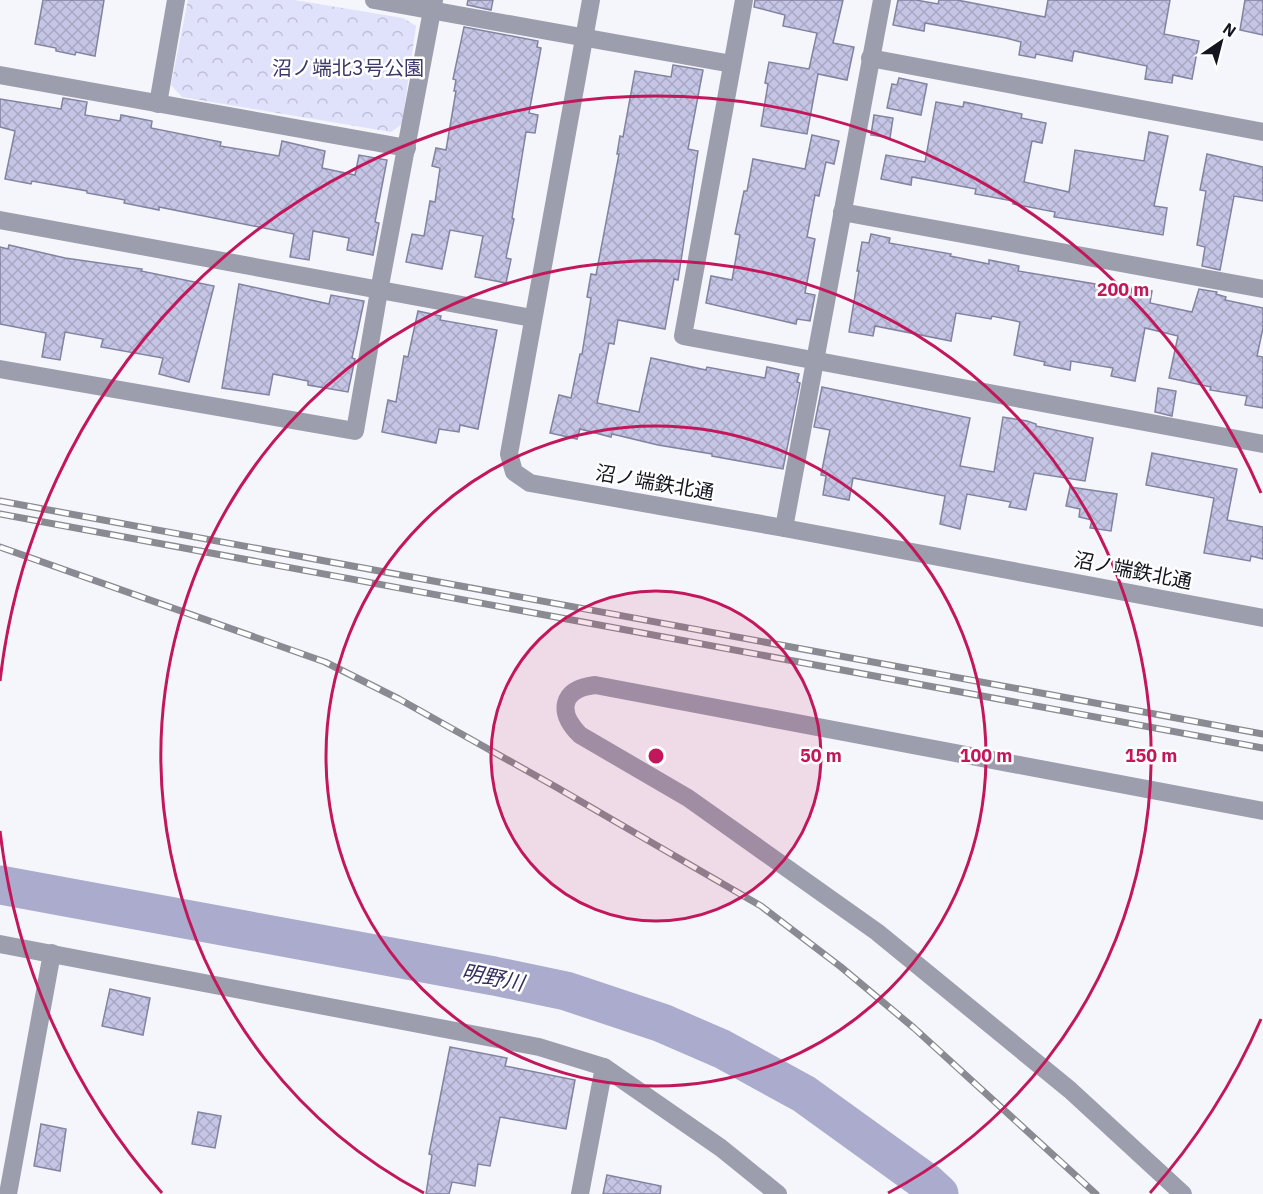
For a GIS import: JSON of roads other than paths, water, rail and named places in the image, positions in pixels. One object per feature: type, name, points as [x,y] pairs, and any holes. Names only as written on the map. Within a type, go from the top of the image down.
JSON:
[{"type":"street","points":[[158,104],[176,0]]},
{"type":"street","points":[[374,0],[433,5],[584,38],[732,64]]},
{"type":"street","name":"沼ノ端鉄北通","points":[[591,0],[509,454],[514,472],[530,483],[1263,618]]},
{"type":"street","points":[[744,0],[683,336],[1263,444]]},
{"type":"street","points":[[784,528],[882,0]]},
{"type":"street","points":[[0,369],[355,432],[433,5]]},
{"type":"street","points":[[870,58],[1263,132]]},
{"type":"street","points":[[0,75],[407,148]]},
{"type":"street","points":[[843,212],[1263,289]]},
{"type":"street","points":[[0,220],[532,318]]},
{"type":"street","points":[[1183,1194],[1070,1090],[878,932],[688,798],[580,735],[570,725],[565,714],[565,703],[571,693],[581,687],[595,686],[1263,811]]},
{"type":"street","points":[[0,944],[539,1047],[604,1067],[721,1149],[778,1194]]},
{"type":"street","points":[[8,1194],[52,953]]},
{"type":"street","points":[[580,1194],[604,1067]]},
{"type":"waterway","name":"明野川","points":[[0,885],[566,991],[662,1023],[722,1049],[804,1094],[926,1182],[939,1194]]},
{"type":"railway","points":[[0,501],[1263,734]]},
{"type":"railway","points":[[0,514],[1263,748]]},
{"type":"railway","points":[[0,547],[325,662],[399,699],[761,906],[841,967],[914,1028],[1096,1194]]},
{"type":"park label","name":"沼ノ端北3号公園","points":[[348,67]]}]
